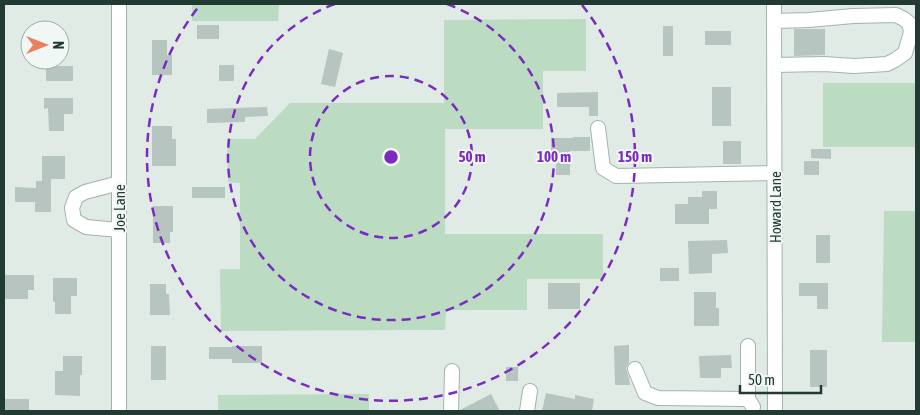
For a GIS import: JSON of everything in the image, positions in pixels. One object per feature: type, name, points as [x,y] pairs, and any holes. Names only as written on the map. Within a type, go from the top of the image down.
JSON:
[{"type":"street","name":"Joe Lane","points":[[119,4],[119,411]]},
{"type":"street","name":"Howard Lane","points":[[774,4],[775,408]]},
{"type":"street","points":[[774,21],[809,20],[853,10],[896,15],[909,23],[911,32],[905,53],[887,64],[854,66],[824,64],[774,65]]},
{"type":"street","points":[[598,128],[603,168],[616,176],[775,173]]},
{"type":"street","points":[[119,183],[76,197],[72,208],[74,220],[86,227],[119,230]]},
{"type":"street","points":[[748,346],[749,406]]},
{"type":"street","points":[[635,369],[645,393],[658,398],[775,408]]},
{"type":"street","points":[[451,411],[452,370]]},
{"type":"street","points":[[528,411],[530,390]]},
{"type":"green space","points":[[192,4],[279,4],[278,21],[192,21]]},
{"type":"green space","points":[[586,19],[586,71],[543,71],[543,129],[445,129],[445,234],[603,234],[603,279],[527,279],[527,310],[446,310],[445,330],[221,331],[220,269],[240,269],[240,183],[228,182],[227,139],[255,139],[290,103],[444,103],[444,20]]},
{"type":"green space","points":[[823,83],[916,83],[916,147],[823,147]]},
{"type":"green space","points":[[884,211],[916,211],[916,342],[882,342]]},
{"type":"green space","points":[[369,394],[369,411],[218,411],[218,395]]},
{"type":"building","points":[[197,25],[219,25],[219,39],[197,39]]},
{"type":"building","points":[[663,26],[673,26],[673,56],[663,56]]},
{"type":"building","points":[[794,29],[825,29],[825,55],[794,56]]},
{"type":"building","points":[[705,31],[731,31],[731,45],[705,45]]},
{"type":"building","points":[[152,40],[167,40],[167,55],[172,55],[172,75],[152,75]]},
{"type":"building","points":[[329,49],[343,53],[335,87],[321,84]]},
{"type":"building","points":[[219,65],[234,65],[234,81],[219,81]]},
{"type":"building","points":[[70,66],[73,66],[73,81],[46,81],[46,70],[70,70]]},
{"type":"building","points":[[712,87],[731,87],[731,126],[712,126]]},
{"type":"building","points":[[598,92],[598,116],[589,116],[589,107],[557,107],[557,93]]},
{"type":"building","points":[[44,98],[73,98],[73,114],[64,114],[64,131],[49,131],[48,108],[44,109]]},
{"type":"building","points":[[267,107],[268,116],[245,117],[245,122],[207,123],[207,109]]},
{"type":"building","points":[[152,126],[172,126],[172,139],[176,139],[176,166],[152,166]]},
{"type":"building","points":[[590,137],[590,151],[570,151],[570,175],[556,175],[556,154],[551,154],[551,138]]},
{"type":"building","points":[[723,141],[741,141],[741,164],[723,164]]},
{"type":"building","points":[[811,149],[831,149],[831,159],[811,158]]},
{"type":"building","points":[[42,156],[65,156],[65,179],[51,179],[51,212],[35,212],[35,202],[15,202],[15,187],[36,188],[36,181],[42,181]]},
{"type":"building","points":[[804,161],[819,161],[819,175],[804,175]]},
{"type":"building","points":[[192,187],[225,187],[225,198],[192,198]]},
{"type":"building","points":[[702,191],[717,191],[717,209],[709,209],[709,224],[675,224],[675,204],[688,204],[688,197],[702,197]]},
{"type":"building","points":[[153,206],[173,206],[173,232],[170,232],[170,243],[153,243]]},
{"type":"building","points":[[816,235],[830,235],[830,263],[816,263]]},
{"type":"building","points":[[727,240],[728,253],[712,254],[712,273],[689,274],[688,241]]},
{"type":"building","points":[[660,268],[679,268],[679,281],[660,281]]},
{"type":"building","points":[[4,275],[34,275],[34,290],[28,290],[28,299],[4,299]]},
{"type":"building","points":[[53,278],[77,278],[77,296],[71,296],[71,314],[55,314]]},
{"type":"building","points":[[548,283],[580,283],[580,309],[548,309]]},
{"type":"building","points":[[799,283],[828,283],[828,309],[817,309],[817,296],[799,296]]},
{"type":"building","points":[[150,284],[166,284],[166,294],[169,294],[170,315],[150,315]]},
{"type":"building","points":[[694,292],[716,292],[716,308],[719,308],[719,326],[694,326]]},
{"type":"building","points":[[629,345],[629,363],[626,368],[630,385],[615,385],[614,346]]},
{"type":"building","points":[[151,346],[166,346],[166,380],[151,380]]},
{"type":"building","points":[[262,346],[262,363],[232,363],[232,359],[209,359],[209,347]]},
{"type":"building","points":[[810,350],[827,350],[827,387],[810,387]]},
{"type":"building","points":[[731,355],[732,368],[721,368],[721,378],[700,378],[699,356]]},
{"type":"building","points":[[63,356],[82,356],[80,396],[55,395],[55,371],[63,371]]},
{"type":"building","points":[[506,367],[518,367],[518,381],[506,381]]},
{"type":"building","points":[[546,393],[575,399],[575,395],[594,399],[592,411],[542,411]]},
{"type":"building","points":[[491,394],[500,411],[460,411],[460,410]]},
{"type":"building","points":[[4,399],[29,399],[29,411],[4,411]]}]
